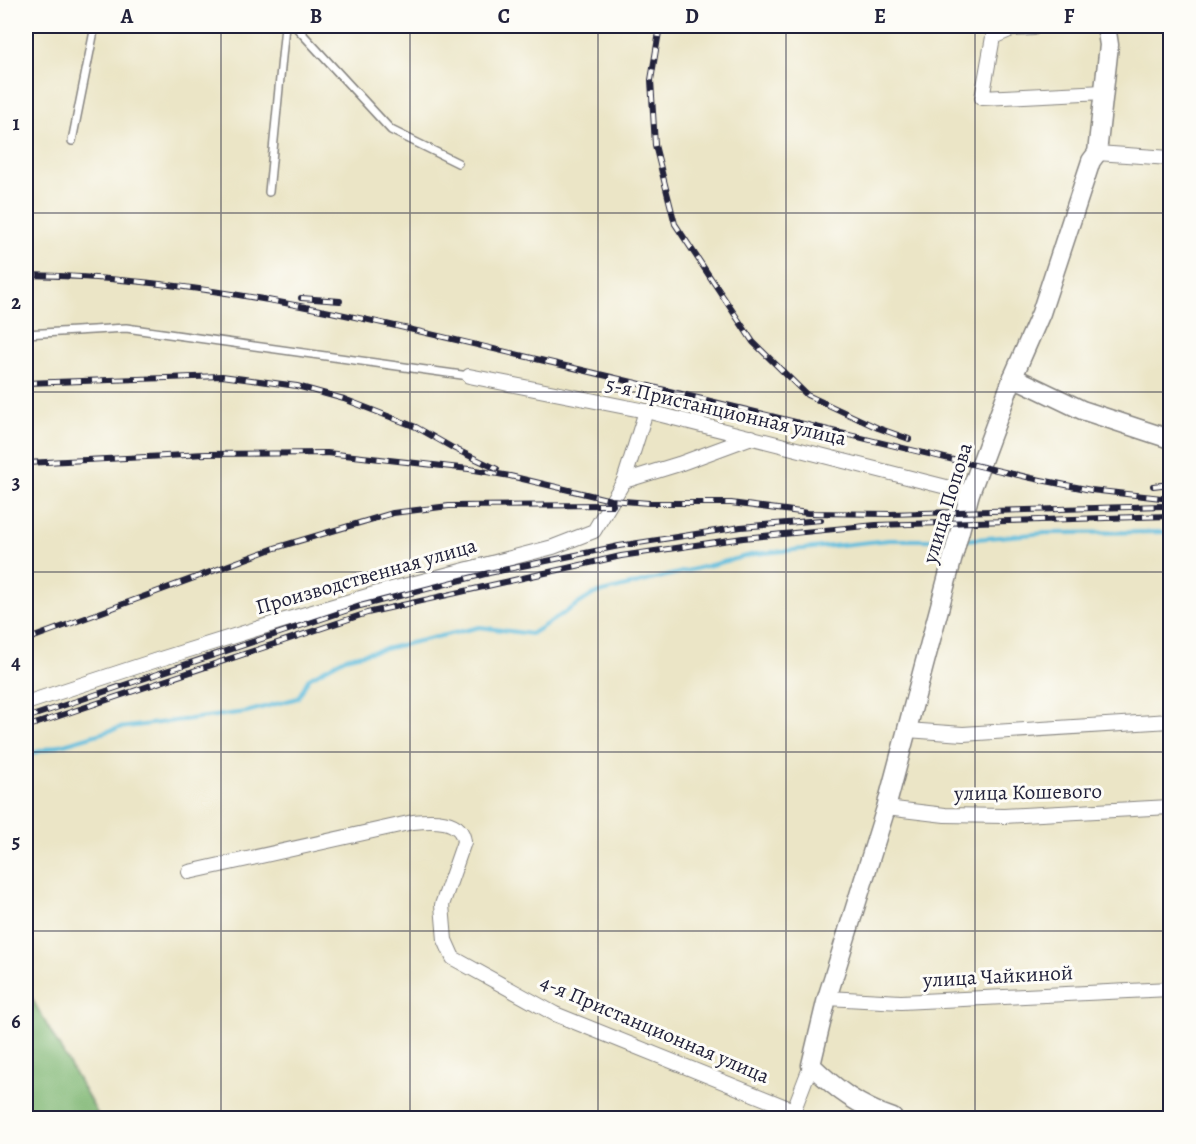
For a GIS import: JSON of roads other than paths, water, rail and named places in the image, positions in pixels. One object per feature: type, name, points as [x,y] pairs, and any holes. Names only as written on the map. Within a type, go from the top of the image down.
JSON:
[{"type":"street","points":[[1036,26],[1012,29],[993,37],[982,98],[1104,93]]},
{"type":"street","name":"улица Попова","points":[[811,1065],[827,998],[886,808],[970,493],[1013,377],[1041,313],[1092,161],[1097,153],[1109,45],[1106,26]]},
{"type":"street","points":[[1097,153],[1170,158]]},
{"type":"street","name":"5-я Пристанционная улица","points":[[470,376],[646,411],[970,493]]},
{"type":"street","points":[[1013,377],[1082,410],[1170,439]]},
{"type":"street","name":"Производственная улица","points":[[26,704],[154,661],[388,590],[553,547],[594,531],[624,480],[646,411]]},
{"type":"street","points":[[624,480],[679,464],[752,437]]},
{"type":"street","points":[[906,730],[963,734],[1170,721]]},
{"type":"street","name":"улица Кошевого","points":[[886,808],[945,815],[1004,816],[1170,807]]},
{"type":"street","name":"4-я Пристанционная улица","points":[[189,872],[413,822],[428,820],[446,823],[460,830],[464,836],[464,842],[442,905],[445,940],[453,958],[555,1014],[792,1114]]},
{"type":"street","name":"улица Чайкиной","points":[[827,998],[901,1002],[1170,988]]},
{"type":"street","points":[[792,1114],[811,1065],[840,1092],[870,1111],[892,1119]]},
{"type":"lane","points":[[72,141],[95,26]]},
{"type":"lane","points":[[269,192],[285,26]]},
{"type":"lane","points":[[296,26],[390,130],[458,163]]},
{"type":"lane","points":[[26,334],[126,328],[470,376]]},
{"type":"waterway","points":[[964,540],[1046,533],[1170,532]]},
{"type":"waterway","points":[[26,755],[119,728],[246,712],[298,698],[309,678],[345,658],[480,627],[531,634],[594,594],[755,554],[889,540],[951,540]]},
{"type":"railway","points":[[660,26],[651,80],[655,145],[675,224],[753,342],[807,395],[878,428],[909,439]]},
{"type":"railway","points":[[26,275],[88,277],[151,283],[213,291],[336,313],[458,340],[1031,478],[1091,490],[1170,499]]},
{"type":"railway","points":[[301,298],[340,301]]},
{"type":"railway","points":[[26,383],[222,376],[297,386],[344,399],[416,427],[497,469]]},
{"type":"railway","points":[[26,463],[206,454],[327,453],[469,469],[510,476],[611,500],[649,503],[731,503],[808,513],[890,514],[1163,506]]},
{"type":"railway","points":[[1153,486],[1170,484]]},
{"type":"railway","points":[[26,640],[275,548],[393,513],[449,506],[613,505]]},
{"type":"railway","points":[[26,727],[367,613],[621,556],[743,538],[876,525],[1170,516]]},
{"type":"railway","points":[[26,718],[360,606],[489,573],[619,546],[741,527],[821,520]]}]
